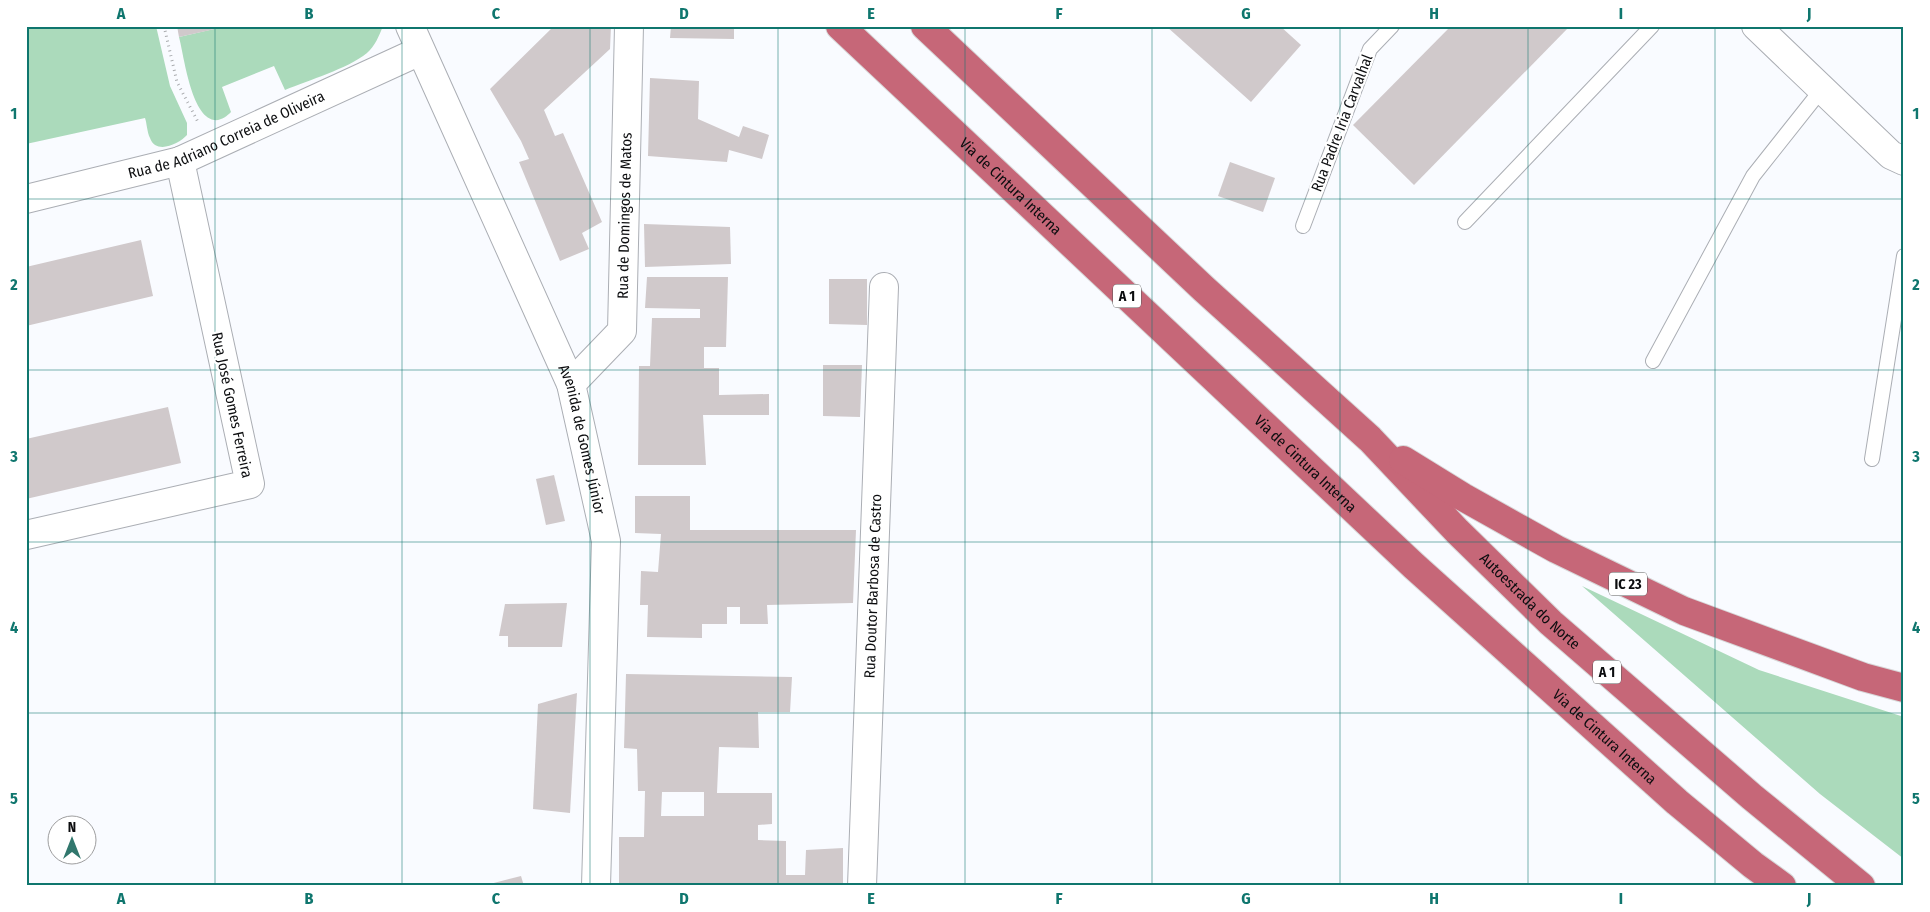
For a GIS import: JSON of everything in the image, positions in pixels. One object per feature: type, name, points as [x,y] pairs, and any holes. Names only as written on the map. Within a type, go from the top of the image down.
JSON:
[{"type":"highway","name":"Via de Cintura Interna","points":[[840,26],[1422,572],[1677,802],[1753,865],[1782,886]]},
{"type":"highway","name":"A 1","points":[[925,26],[1204,289],[1370,439]]},
{"type":"highway","name":"IC 23","points":[[1370,439],[1462,497],[1556,549],[1684,611],[1863,676],[1904,688]]},
{"type":"highway","name":"Autoestrada do Norte","points":[[1370,439],[1457,531],[1551,623],[1737,785],[1861,886]]},
{"type":"street","name":"Rua de Domingos de Matos","points":[[571,384],[622,331],[629,26]]},
{"type":"street","points":[[1756,26],[1891,155],[1904,161]]},
{"type":"street","name":"Rua de Adriano Correia de Oliveira","points":[[26,199],[180,161],[211,147],[415,38]]},
{"type":"street","name":"Avenida de Gomes Júnior","points":[[415,38],[571,384],[606,540],[596,886]]},
{"type":"street","name":"Rua José Gomes Ferreira","points":[[26,535],[250,484],[180,161]]},
{"type":"street","name":"Rua Doutor Barbosa de Castro","points":[[862,886],[884,287]]},
{"type":"lane","name":"Rua Padre Iria Carvalhal","points":[[1303,226],[1370,49],[1392,26]]},
{"type":"lane","points":[[1465,222],[1652,26]]},
{"type":"lane","points":[[1653,361],[1752,176],[1822,89]]},
{"type":"lane","points":[[1872,459],[1904,256]]},
{"type":"path","points":[[164,26],[177,82],[211,147]]},
{"type":"green space","points":[[26,26],[156,26],[170,86],[187,123],[187,135],[179,142],[168,146],[157,146],[150,138],[145,118],[26,144]]},
{"type":"green space","points":[[227,26],[383,26],[372,47],[359,59],[285,90],[274,66],[222,87],[231,112],[226,117],[214,120],[206,116],[194,97],[179,37]]},
{"type":"green space","points":[[1582,586],[1759,670],[1904,717],[1904,859],[1820,794]]},
{"type":"building","points":[[177,26],[224,26],[224,27],[179,37]]},
{"type":"building","points":[[554,26],[611,26],[610,49],[544,110],[555,136],[563,133],[602,222],[582,233],[589,249],[560,261],[519,162],[529,159],[521,141],[490,89]]},
{"type":"building","points":[[671,26],[734,26],[734,39],[670,38]]},
{"type":"building","points":[[1166,26],[1280,26],[1301,45],[1251,102]]},
{"type":"building","points":[[1451,26],[1570,26],[1414,185],[1353,125]]},
{"type":"building","points":[[650,78],[699,81],[698,119],[739,137],[743,126],[769,135],[762,159],[729,150],[727,162],[648,156]]},
{"type":"building","points":[[1230,162],[1275,178],[1263,212],[1218,196]]},
{"type":"building","points":[[644,224],[730,227],[731,264],[645,267]]},
{"type":"building","points":[[141,240],[153,296],[26,326],[26,267]]},
{"type":"building","points":[[647,277],[728,277],[726,347],[704,347],[704,368],[719,368],[719,395],[769,394],[769,415],[703,415],[706,465],[638,465],[639,366],[650,366],[652,318],[700,318],[700,309],[645,308]]},
{"type":"building","points":[[829,279],[867,279],[867,325],[829,324]]},
{"type":"building","points":[[823,365],[862,365],[860,417],[823,416]]},
{"type":"building","points":[[168,407],[181,463],[26,499],[26,439]]},
{"type":"building","points":[[554,475],[565,521],[546,525],[536,479]]},
{"type":"building","points":[[635,496],[690,496],[690,530],[856,530],[853,603],[767,605],[768,624],[740,624],[740,607],[727,607],[727,624],[702,624],[702,638],[647,637],[648,605],[640,605],[641,571],[658,572],[661,534],[635,533]]},
{"type":"building","points":[[567,603],[562,647],[508,647],[508,636],[499,636],[505,604]]},
{"type":"building","points":[[626,674],[792,677],[790,712],[758,712],[759,748],[719,747],[717,793],[772,793],[772,824],[758,825],[758,840],[786,841],[786,875],[805,875],[806,850],[843,848],[843,886],[619,886],[619,837],[644,837],[645,791],[638,791],[637,749],[624,748]],"holes":[[[662,792],[704,792],[704,816],[661,816]]]},
{"type":"building","points":[[577,693],[570,813],[533,809],[538,704]]},
{"type":"building","points":[[521,876],[524,886],[486,886],[486,885]]}]
